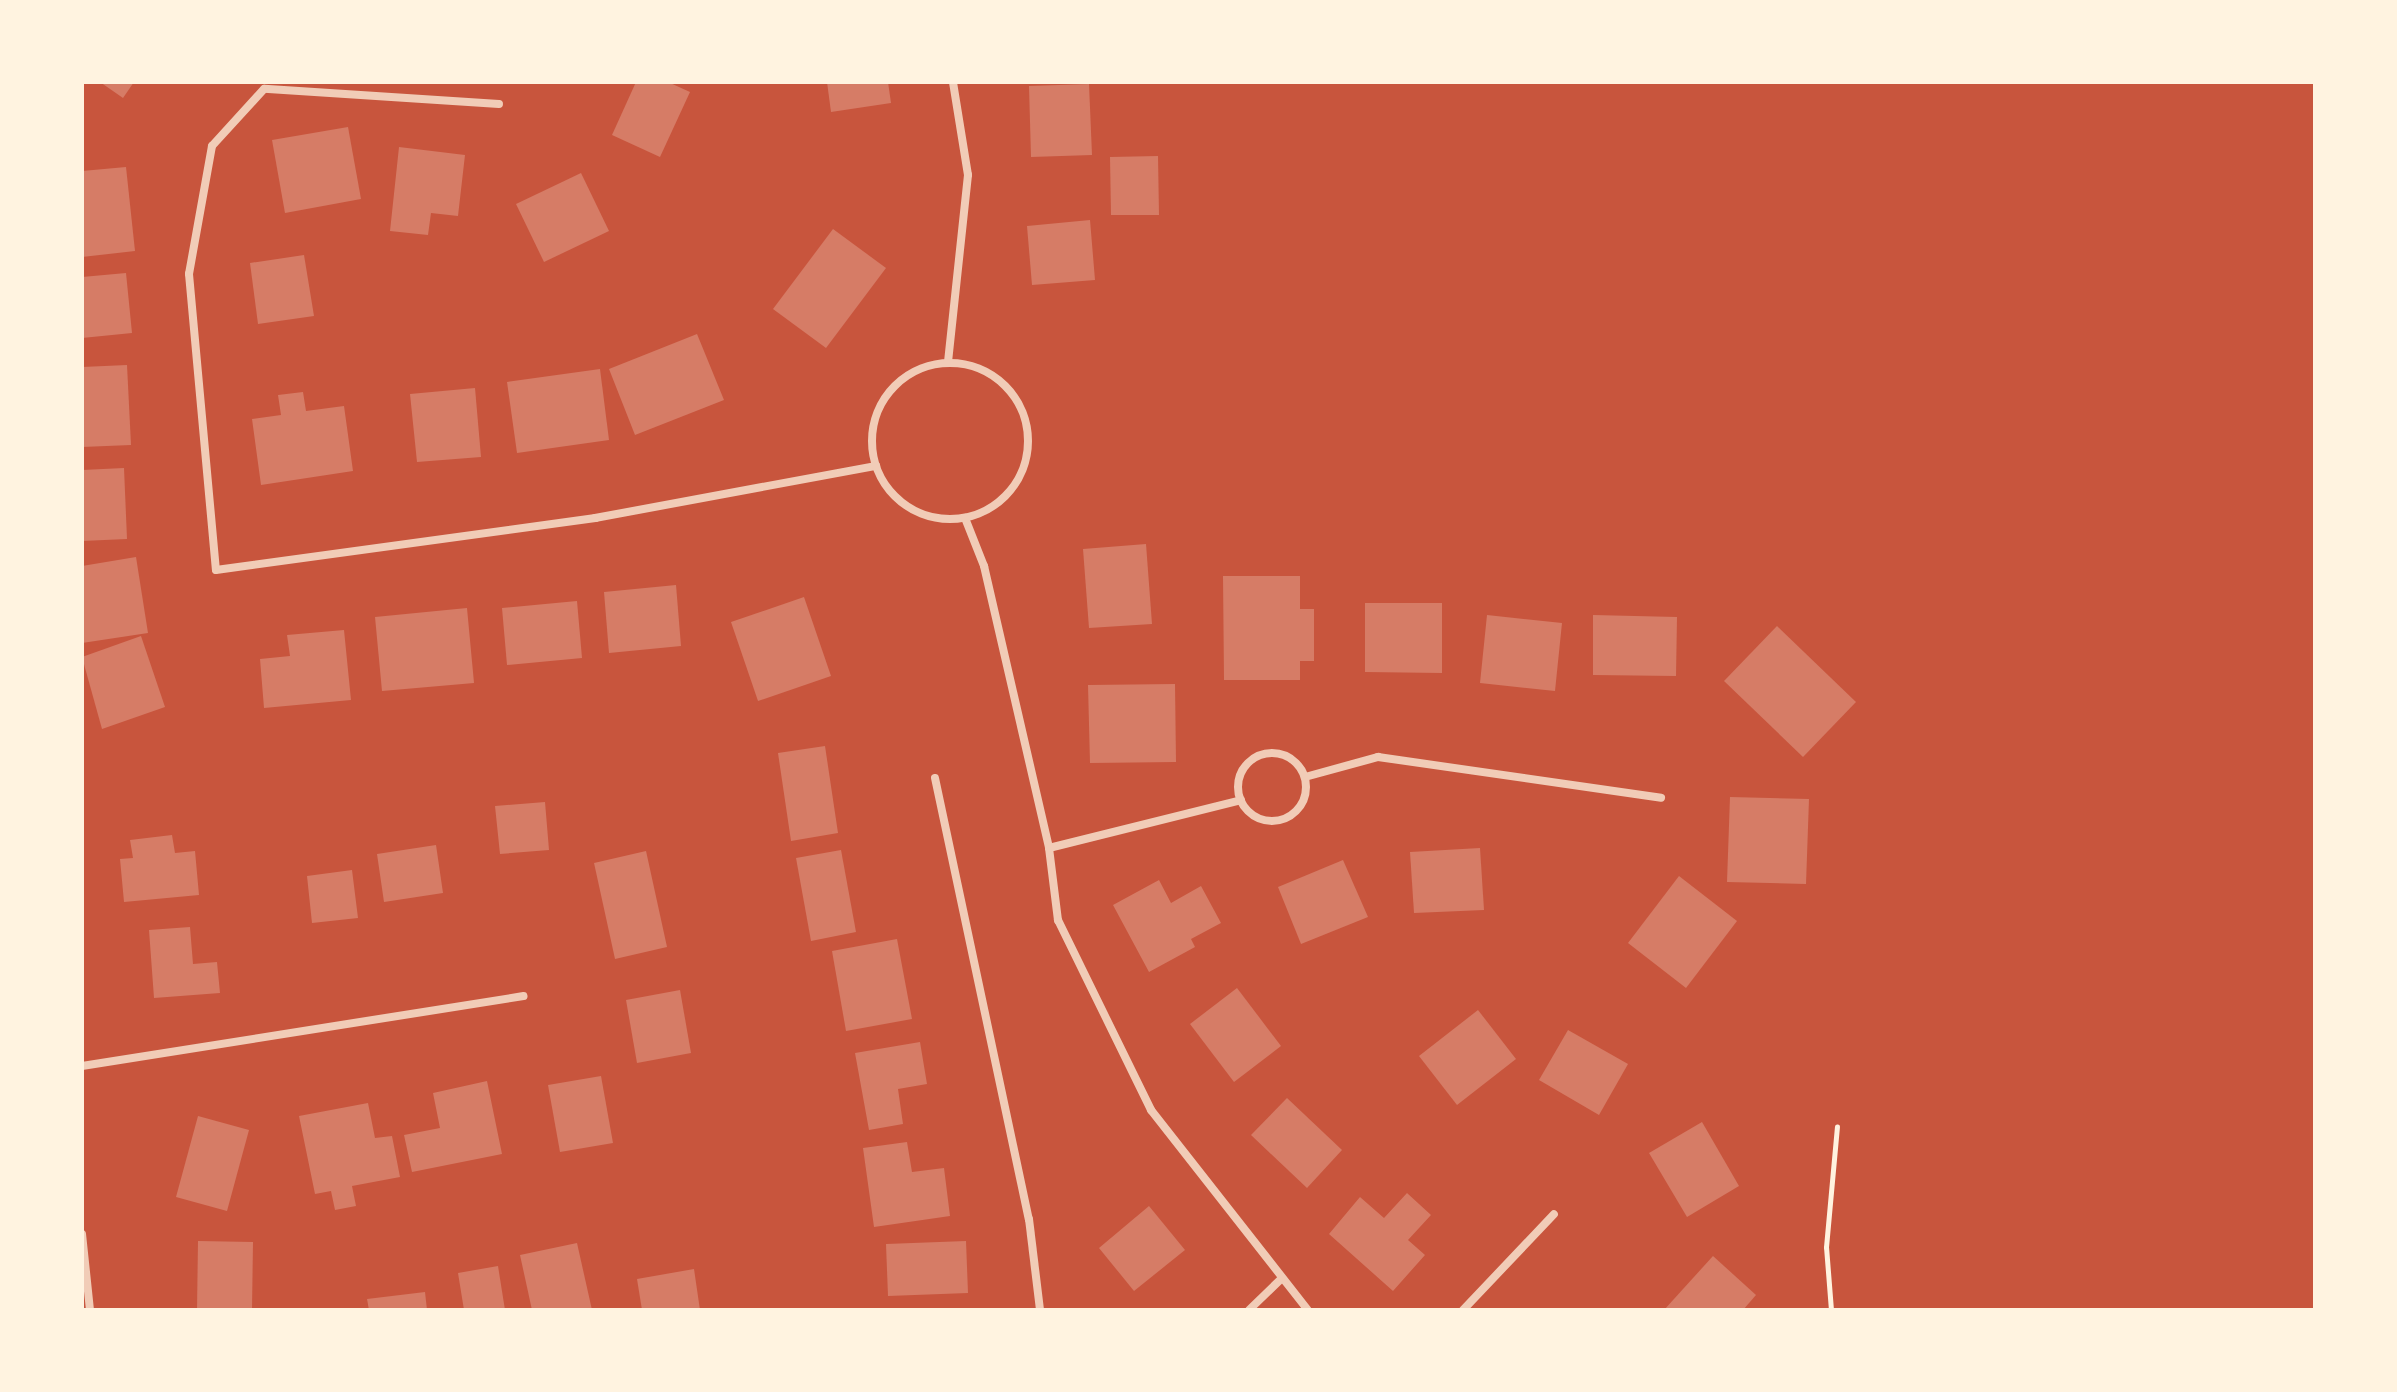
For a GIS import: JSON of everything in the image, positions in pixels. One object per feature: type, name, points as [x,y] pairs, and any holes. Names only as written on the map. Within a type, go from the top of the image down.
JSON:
[{"type":"street","points":[[948,362],[968,175],[953,82]]},
{"type":"street","points":[[499,104],[264,89],[212,146],[189,274],[216,570],[595,518],[876,466]]},
{"type":"street","points":[[948,362],[997,377],[1026,419],[1023,471],[1009,493],[965,518],[942,519],[901,503],[876,466],[871,442],[886,396],[903,378],[948,362]]},
{"type":"street","points":[[965,518],[984,566],[1049,848],[1058,920],[1151,1110],[1280,1280],[1308,1310]]},
{"type":"street","points":[[1261,755],[1282,755],[1305,777],[1298,810],[1278,821],[1255,817],[1241,800],[1240,778],[1261,755]]},
{"type":"street","points":[[1305,777],[1378,757],[1661,798]]},
{"type":"street","points":[[935,778],[1029,1219],[1040,1310]]},
{"type":"street","points":[[1049,848],[1241,800]]},
{"type":"street","points":[[82,1066],[523,996]]},
{"type":"street","points":[[1463,1310],[1554,1214]]},
{"type":"street","points":[[82,1234],[90,1310]]},
{"type":"street","points":[[1249,1310],[1280,1280]]},
{"type":"path","points":[[1831,1310],[1826,1247],[1837,1127]]},
{"type":"building","points":[[100,82],[134,82],[123,98]]},
{"type":"building","points":[[636,82],[668,82],[690,92],[660,157],[612,135]]},
{"type":"building","points":[[827,82],[888,82],[891,103],[831,112]]},
{"type":"building","points":[[1089,84],[1092,155],[1031,157],[1029,86]]},
{"type":"building","points":[[348,127],[361,199],[285,213],[272,140]]},
{"type":"building","points":[[399,147],[465,155],[458,216],[431,213],[428,235],[390,231]]},
{"type":"building","points":[[1158,156],[1159,215],[1111,215],[1110,157]]},
{"type":"building","points":[[126,167],[135,251],[82,257],[82,171]]},
{"type":"building","points":[[581,173],[609,231],[544,262],[516,204]]},
{"type":"building","points":[[1090,220],[1095,280],[1032,285],[1027,226]]},
{"type":"building","points":[[833,229],[886,268],[826,348],[773,309]]},
{"type":"building","points":[[304,255],[314,316],[258,324],[250,263]]},
{"type":"building","points":[[126,273],[132,333],[82,338],[82,277]]},
{"type":"building","points":[[697,334],[724,400],[635,435],[609,369]]},
{"type":"building","points":[[127,365],[131,445],[82,447],[82,367]]},
{"type":"building","points":[[600,369],[609,440],[517,453],[507,382]]},
{"type":"building","points":[[475,388],[481,457],[417,462],[410,394]]},
{"type":"building","points":[[303,392],[306,411],[344,406],[353,471],[261,485],[252,419],[281,415],[278,395]]},
{"type":"building","points":[[124,468],[127,539],[82,541],[82,470]]},
{"type":"building","points":[[1146,544],[1152,624],[1089,628],[1083,549]]},
{"type":"building","points":[[136,557],[148,633],[82,643],[82,566]]},
{"type":"building","points":[[1223,576],[1300,576],[1300,609],[1314,609],[1314,661],[1300,661],[1300,680],[1224,680]]},
{"type":"building","points":[[676,585],[681,646],[609,653],[604,592]]},
{"type":"building","points":[[804,597],[831,676],[758,701],[731,622]]},
{"type":"building","points":[[577,601],[582,658],[507,665],[502,608]]},
{"type":"building","points":[[1365,603],[1442,603],[1442,673],[1365,672]]},
{"type":"building","points":[[467,608],[474,683],[382,691],[375,617]]},
{"type":"building","points":[[1487,615],[1562,623],[1555,691],[1480,683]]},
{"type":"building","points":[[1593,615],[1677,617],[1676,676],[1593,675]]},
{"type":"building","points":[[1777,626],[1856,702],[1803,757],[1724,681]]},
{"type":"building","points":[[344,630],[351,700],[264,708],[260,659],[290,656],[287,635]]},
{"type":"building","points":[[141,636],[165,707],[102,729],[82,657]]},
{"type":"building","points":[[1175,684],[1176,762],[1090,763],[1088,685]]},
{"type":"building","points":[[825,746],[838,833],[791,841],[778,753]]},
{"type":"building","points":[[1730,797],[1809,799],[1806,884],[1727,882]]},
{"type":"building","points":[[545,802],[549,850],[500,854],[495,806]]},
{"type":"building","points":[[172,835],[175,853],[195,851],[199,895],[124,902],[120,859],[133,858],[130,840]]},
{"type":"building","points":[[436,845],[443,893],[384,902],[377,854]]},
{"type":"building","points":[[1480,848],[1484,910],[1414,913],[1410,852]]},
{"type":"building","points":[[841,850],[856,932],[811,941],[796,858]]},
{"type":"building","points":[[646,851],[667,947],[615,959],[594,863]]},
{"type":"building","points":[[1343,860],[1368,917],[1301,944],[1278,887]]},
{"type":"building","points":[[352,870],[358,918],[312,923],[307,876]]},
{"type":"building","points":[[1679,876],[1737,921],[1686,988],[1628,943]]},
{"type":"building","points":[[1159,880],[1171,903],[1201,886],[1221,923],[1191,939],[1195,947],[1149,972],[1113,905]]},
{"type":"building","points":[[190,927],[193,964],[217,962],[220,993],[154,998],[149,930]]},
{"type":"building","points":[[897,939],[912,1019],[846,1031],[832,951]]},
{"type":"building","points":[[1237,988],[1281,1046],[1234,1082],[1190,1024]]},
{"type":"building","points":[[680,990],[691,1053],[637,1063],[626,1000]]},
{"type":"building","points":[[1478,1010],[1516,1059],[1457,1105],[1419,1056]]},
{"type":"building","points":[[1568,1030],[1628,1064],[1599,1115],[1539,1080]]},
{"type":"building","points":[[920,1042],[927,1084],[898,1089],[903,1124],[869,1130],[855,1053]]},
{"type":"building","points":[[601,1076],[613,1143],[560,1152],[548,1085]]},
{"type":"building","points":[[487,1081],[502,1154],[412,1172],[404,1135],[440,1128],[433,1093]]},
{"type":"building","points":[[1287,1098],[1342,1150],[1307,1188],[1251,1135]]},
{"type":"building","points":[[368,1103],[375,1138],[392,1136],[400,1177],[352,1186],[356,1206],[335,1210],[331,1191],[315,1194],[299,1116]]},
{"type":"building","points":[[198,1116],[249,1130],[227,1211],[176,1197]]},
{"type":"building","points":[[1702,1122],[1739,1186],[1687,1217],[1649,1153]]},
{"type":"building","points":[[907,1142],[912,1172],[944,1168],[950,1216],[874,1227],[863,1148]]},
{"type":"building","points":[[1407,1193],[1431,1215],[1408,1240],[1425,1255],[1393,1291],[1329,1234],[1360,1197],[1384,1218]]},
{"type":"building","points":[[1149,1206],[1185,1250],[1134,1291],[1099,1248]]},
{"type":"building","points":[[198,1241],[253,1242],[252,1310],[197,1310]]},
{"type":"building","points":[[966,1241],[968,1293],[888,1296],[886,1244]]},
{"type":"building","points":[[577,1243],[592,1310],[532,1310],[520,1255]]},
{"type":"building","points":[[1713,1256],[1756,1295],[1743,1310],[1664,1310]]},
{"type":"building","points":[[498,1266],[505,1310],[464,1310],[458,1273]]},
{"type":"building","points":[[694,1269],[700,1310],[642,1310],[637,1279]]},
{"type":"building","points":[[425,1292],[427,1310],[369,1310],[367,1299]]}]
